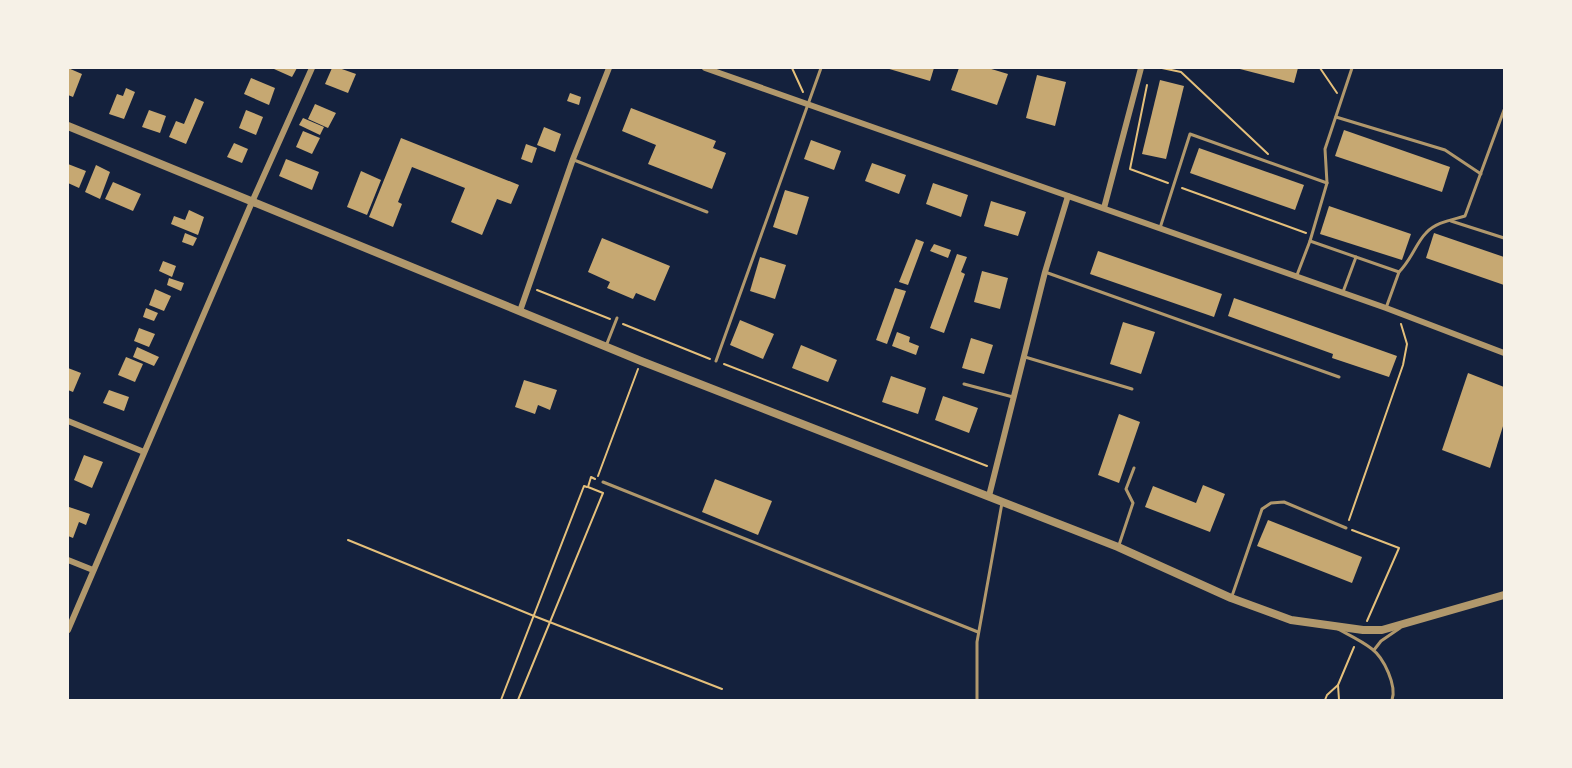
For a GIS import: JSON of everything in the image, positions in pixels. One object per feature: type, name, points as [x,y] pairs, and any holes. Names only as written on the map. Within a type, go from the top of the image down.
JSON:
[{"type":"street","points":[[68,630],[312,68]]},
{"type":"street","points":[[520,311],[573,159],[609,68]]},
{"type":"street","points":[[705,68],[1398,312],[1504,353]]},
{"type":"street","points":[[1104,208],[1141,68]]},
{"type":"street","points":[[68,126],[641,361],[1118,547],[1231,598],[1291,620],[1364,630],[1382,630],[1504,595]]},
{"type":"street","points":[[988,496],[1045,272],[1068,196]]},
{"type":"street","points":[[68,422],[144,452]]},
{"type":"street","points":[[68,560],[93,570]]},
{"type":"street","points":[[1494,599],[1504,589]]},
{"type":"lane","points":[[716,362],[820,68]]},
{"type":"lane","points":[[1296,276],[1312,235],[1327,183],[1325,149],[1353,68]]},
{"type":"lane","points":[[1386,308],[1399,272],[1409,263],[1425,233],[1440,223],[1465,216],[1504,110]]},
{"type":"lane","points":[[1336,117],[1445,150],[1481,174]]},
{"type":"lane","points":[[1160,228],[1190,134],[1327,183]]},
{"type":"lane","points":[[573,159],[707,212]]},
{"type":"lane","points":[[1450,220],[1504,238]]},
{"type":"lane","points":[[1310,241],[1399,272]]},
{"type":"lane","points":[[1343,293],[1356,257]]},
{"type":"lane","points":[[1045,272],[1339,377]]},
{"type":"lane","points":[[606,346],[617,318]]},
{"type":"lane","points":[[1023,357],[1132,389]]},
{"type":"lane","points":[[964,384],[1013,397]]},
{"type":"lane","points":[[1118,547],[1133,503],[1126,489],[1134,468]]},
{"type":"lane","points":[[603,482],[978,632]]},
{"type":"lane","points":[[977,700],[978,632],[1002,501]]},
{"type":"lane","points":[[1231,598],[1262,509],[1271,503],[1284,502],[1346,528]]},
{"type":"lane","points":[[1374,650],[1381,641],[1404,625]]},
{"type":"lane","points":[[1333,626],[1374,650],[1391,678],[1392,700]]},
{"type":"path","points":[[792,68],[808,104]]},
{"type":"path","points":[[1162,68],[1180,72],[1281,166]]},
{"type":"path","points":[[1320,68],[1341,101]]},
{"type":"path","points":[[1149,79],[1130,169],[1312,235]]},
{"type":"path","points":[[1364,630],[1399,548],[1346,528],[1403,365],[1407,344],[1398,312]]},
{"type":"path","points":[[588,487],[591,477],[597,480],[641,361]]},
{"type":"path","points":[[716,362],[995,469]]},
{"type":"path","points":[[501,700],[584,486],[588,487],[603,493],[518,700]]},
{"type":"path","points":[[348,540],[722,689]]},
{"type":"path","points":[[1325,700],[1338,685],[1358,640]]},
{"type":"path","points":[[1338,685],[1339,700]]},
{"type":"building","points":[[68,68],[82,74],[73,97],[68,95]]},
{"type":"building","points":[[275,68],[297,68],[292,77]]},
{"type":"building","points":[[332,68],[356,74],[348,93],[325,84]]},
{"type":"building","points":[[886,68],[934,68],[930,81]]},
{"type":"building","points":[[959,68],[988,68],[1008,74],[997,105],[951,90]]},
{"type":"building","points":[[1236,68],[1298,68],[1294,83]]},
{"type":"building","points":[[1037,75],[1066,82],[1055,126],[1026,118]]},
{"type":"building","points":[[251,78],[275,88],[269,105],[244,94]]},
{"type":"building","points":[[1160,80],[1184,86],[1166,159],[1142,154]]},
{"type":"building","points":[[126,88],[135,92],[124,119],[109,114],[117,94],[123,96]]},
{"type":"building","points":[[570,93],[581,97],[579,105],[567,101]]},
{"type":"building","points":[[195,98],[204,102],[186,144],[169,137],[176,121],[184,124]]},
{"type":"building","points":[[315,104],[336,113],[328,128],[308,119]]},
{"type":"building","points":[[631,108],[716,141],[713,148],[726,153],[712,189],[648,164],[656,145],[622,131]]},
{"type":"building","points":[[149,110],[166,116],[160,133],[142,127]]},
{"type":"building","points":[[246,110],[263,117],[256,135],[239,128]]},
{"type":"building","points":[[303,118],[324,127],[320,135],[299,125]]},
{"type":"building","points":[[544,127],[561,134],[555,152],[537,145]]},
{"type":"building","points":[[1344,130],[1450,167],[1442,192],[1335,156]]},
{"type":"building","points":[[303,131],[320,138],[312,154],[296,147]]},
{"type":"building","points":[[401,138],[519,185],[511,204],[497,199],[482,235],[451,222],[465,188],[412,167],[398,202],[402,204],[393,227],[369,217]]},
{"type":"building","points":[[811,140],[841,151],[834,170],[804,159]]},
{"type":"building","points":[[234,143],[248,149],[242,163],[227,157]]},
{"type":"building","points":[[526,144],[537,148],[532,163],[521,159]]},
{"type":"building","points":[[1199,148],[1304,185],[1295,210],[1190,173]]},
{"type":"building","points":[[286,159],[319,172],[312,190],[279,176]]},
{"type":"building","points":[[872,163],[906,175],[899,194],[865,181]]},
{"type":"building","points":[[68,164],[86,171],[79,188],[68,183]]},
{"type":"building","points":[[96,165],[110,172],[100,199],[85,192]]},
{"type":"building","points":[[361,171],[381,180],[367,215],[347,207]]},
{"type":"building","points":[[113,182],[141,194],[133,211],[105,199]]},
{"type":"building","points":[[933,183],[968,195],[961,217],[926,204]]},
{"type":"building","points":[[785,190],[809,197],[797,235],[773,227]]},
{"type":"building","points":[[991,201],[1026,212],[1018,236],[984,226]]},
{"type":"building","points":[[1329,206],[1411,234],[1402,260],[1320,234]]},
{"type":"building","points":[[189,210],[204,217],[198,235],[171,224],[174,216],[185,220]]},
{"type":"building","points":[[185,233],[197,238],[193,246],[182,242]]},
{"type":"building","points":[[1434,233],[1504,257],[1504,285],[1426,258]]},
{"type":"building","points":[[602,238],[670,266],[655,301],[636,293],[633,299],[607,288],[610,282],[588,272]]},
{"type":"building","points":[[916,239],[924,242],[908,285],[899,282]]},
{"type":"building","points":[[934,244],[951,250],[948,258],[930,251]]},
{"type":"building","points":[[1098,251],[1222,294],[1214,317],[1090,274]]},
{"type":"building","points":[[957,254],[967,257],[961,272],[965,274],[944,333],[930,328]]},
{"type":"building","points":[[760,257],[786,265],[775,299],[750,291]]},
{"type":"building","points":[[163,261],[176,266],[172,277],[159,271]]},
{"type":"building","points":[[982,271],[1008,278],[1000,309],[974,302]]},
{"type":"building","points":[[169,278],[184,283],[181,291],[167,285]]},
{"type":"building","points":[[895,288],[906,291],[887,344],[876,340]]},
{"type":"building","points":[[155,289],[171,296],[164,311],[149,305]]},
{"type":"building","points":[[1234,298],[1397,356],[1389,377],[1332,358],[1333,354],[1228,316]]},
{"type":"building","points":[[146,308],[158,313],[154,321],[143,317]]},
{"type":"building","points":[[740,320],[774,334],[763,359],[730,345]]},
{"type":"building","points":[[1123,322],[1155,332],[1141,374],[1110,364]]},
{"type":"building","points":[[139,328],[155,334],[149,347],[134,341]]},
{"type":"building","points":[[897,332],[910,337],[909,342],[919,346],[916,355],[892,346]]},
{"type":"building","points":[[971,338],[993,345],[984,374],[962,368]]},
{"type":"building","points":[[801,345],[837,360],[828,382],[792,368]]},
{"type":"building","points":[[137,347],[159,357],[154,366],[133,357]]},
{"type":"building","points":[[126,357],[143,364],[135,382],[118,375]]},
{"type":"building","points":[[68,368],[81,373],[73,392],[68,390]]},
{"type":"building","points":[[1468,373],[1504,387],[1504,423],[1490,468],[1442,450]]},
{"type":"building","points":[[891,376],[926,388],[918,414],[882,402]]},
{"type":"building","points":[[524,380],[557,390],[550,410],[538,405],[535,414],[515,407]]},
{"type":"building","points":[[109,390],[129,397],[124,411],[103,403]]},
{"type":"building","points":[[943,396],[978,408],[969,433],[935,420]]},
{"type":"building","points":[[1119,414],[1140,422],[1119,483],[1098,475]]},
{"type":"building","points":[[84,455],[103,462],[92,488],[74,480]]},
{"type":"building","points":[[715,479],[772,501],[758,535],[702,512]]},
{"type":"building","points":[[1203,485],[1225,494],[1210,532],[1145,507],[1153,486],[1196,503]]},
{"type":"building","points":[[69,507],[90,514],[86,525],[79,522],[73,538],[68,536]]},
{"type":"building","points":[[1268,520],[1362,557],[1352,583],[1257,546]]}]
